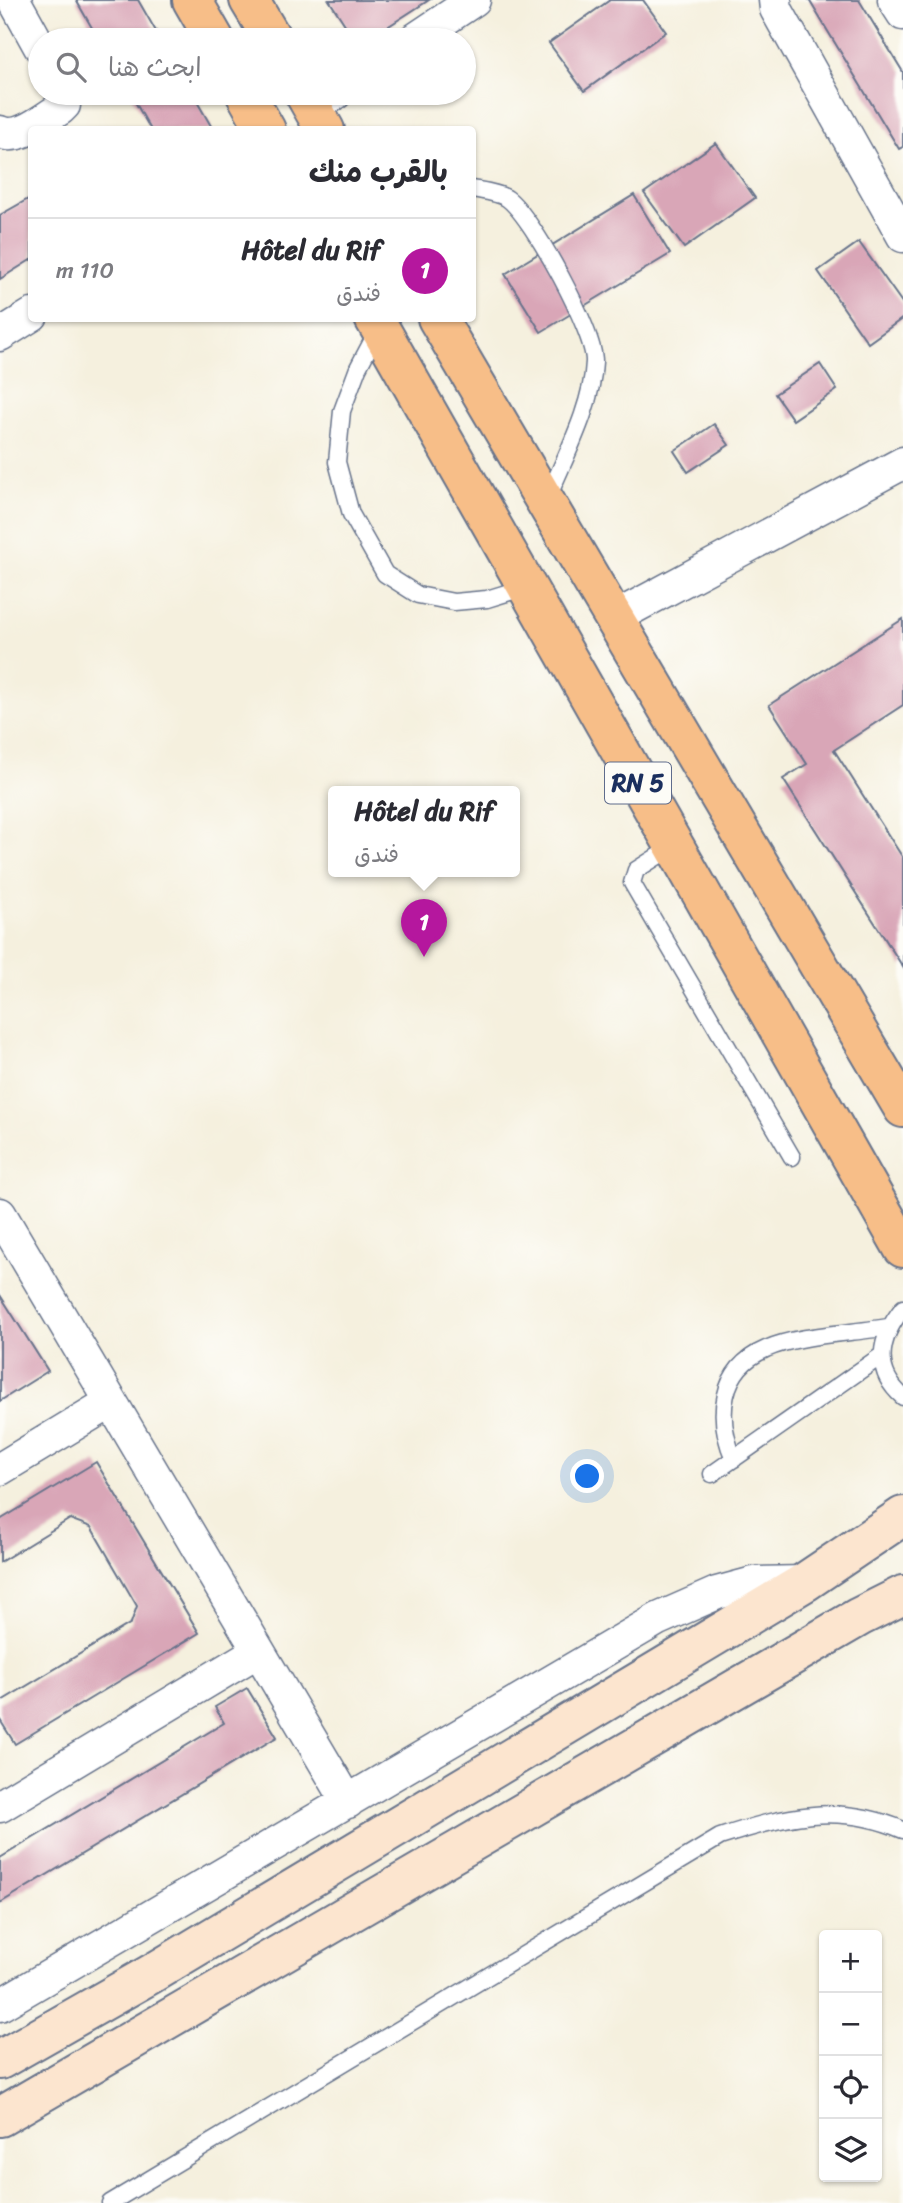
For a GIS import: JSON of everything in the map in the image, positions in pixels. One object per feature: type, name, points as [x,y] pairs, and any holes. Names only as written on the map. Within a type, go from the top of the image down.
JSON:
[{"type":"main road","points":[[192,0],[208,28]]},
{"type":"main road","points":[[249,0],[266,28]]},
{"type":"main road","points":[[252,105],[264,126]]},
{"type":"main road","name":"RN 5","points":[[439,322],[903,1108]]},
{"type":"main road","name":"RN 5","points":[[376,323],[903,1248]]},
{"type":"main road","points":[[0,2060],[163,1967],[804,1582],[903,1516]]},
{"type":"main road","points":[[0,2117],[859,1617],[903,1595]]},
{"type":"street","points":[[14,0],[29,28]]},
{"type":"street","points":[[432,28],[474,0]]},
{"type":"street","points":[[775,0],[776,9],[903,236]]},
{"type":"street","points":[[894,0],[903,14]]},
{"type":"street","points":[[31,126],[64,105]]},
{"type":"street","points":[[0,132],[9,136],[28,128]]},
{"type":"street","points":[[0,335],[28,318]]},
{"type":"street","points":[[614,618],[903,463]]},
{"type":"street","points":[[0,1214],[348,1802]]},
{"type":"street","points":[[0,1469],[111,1402]]},
{"type":"street","points":[[0,2005],[658,1619],[717,1593],[754,1583],[804,1582]]},
{"type":"street","points":[[0,1806],[258,1651]]},
{"type":"lane","points":[[476,190],[507,197],[530,224],[587,328],[594,360],[588,394],[546,504]]},
{"type":"lane","points":[[376,323],[342,411],[337,462],[351,514],[385,574],[418,595],[454,602],[476,600],[526,587]]},
{"type":"lane","points":[[674,846],[636,870],[632,883],[792,1157]]},
{"type":"lane","points":[[903,1308],[888,1327],[881,1356],[884,1371],[903,1397]]},
{"type":"lane","points":[[734,1459],[725,1439],[722,1418],[725,1396],[733,1377],[748,1360],[765,1349],[786,1343],[888,1327]]},
{"type":"lane","points":[[712,1474],[881,1356]]},
{"type":"lane","points":[[116,2201],[720,1837],[773,1819],[823,1813],[877,1819],[903,1830]]},
{"type":"building","points":[[76,0],[138,0],[154,28],[92,28]]},
{"type":"building","points":[[329,0],[429,0],[386,28],[347,28]]},
{"type":"building","points":[[610,0],[643,0],[666,32],[584,91],[549,43]]},
{"type":"building","points":[[809,0],[859,0],[903,72],[903,147],[899,149]]},
{"type":"building","points":[[137,105],[199,105],[211,126],[149,126]]},
{"type":"building","points":[[716,143],[755,198],[684,248],[644,193]]},
{"type":"building","points":[[634,195],[670,254],[541,332],[505,274]]},
{"type":"building","points":[[28,199],[28,262],[0,279],[0,215]]},
{"type":"building","points":[[859,242],[903,304],[903,318],[868,343],[818,271]]},
{"type":"building","points":[[820,364],[837,390],[793,420],[775,394]]},
{"type":"building","points":[[714,424],[729,445],[688,472],[674,451]]},
{"type":"building","points":[[903,619],[903,705],[834,750],[903,858],[903,967],[783,779],[807,764],[769,705]]},
{"type":"building","points":[[0,1295],[48,1371],[0,1401]]},
{"type":"building","points":[[96,1462],[199,1633],[15,1744],[0,1720],[0,1702],[131,1623],[137,1606],[91,1527],[70,1519],[0,1562],[0,1520]]},
{"type":"building","points":[[247,1688],[277,1737],[0,1903],[0,1858],[224,1723],[215,1707]]},
{"type":"place","name":"Hôtel du Rif","points":[[424,957]]}]
